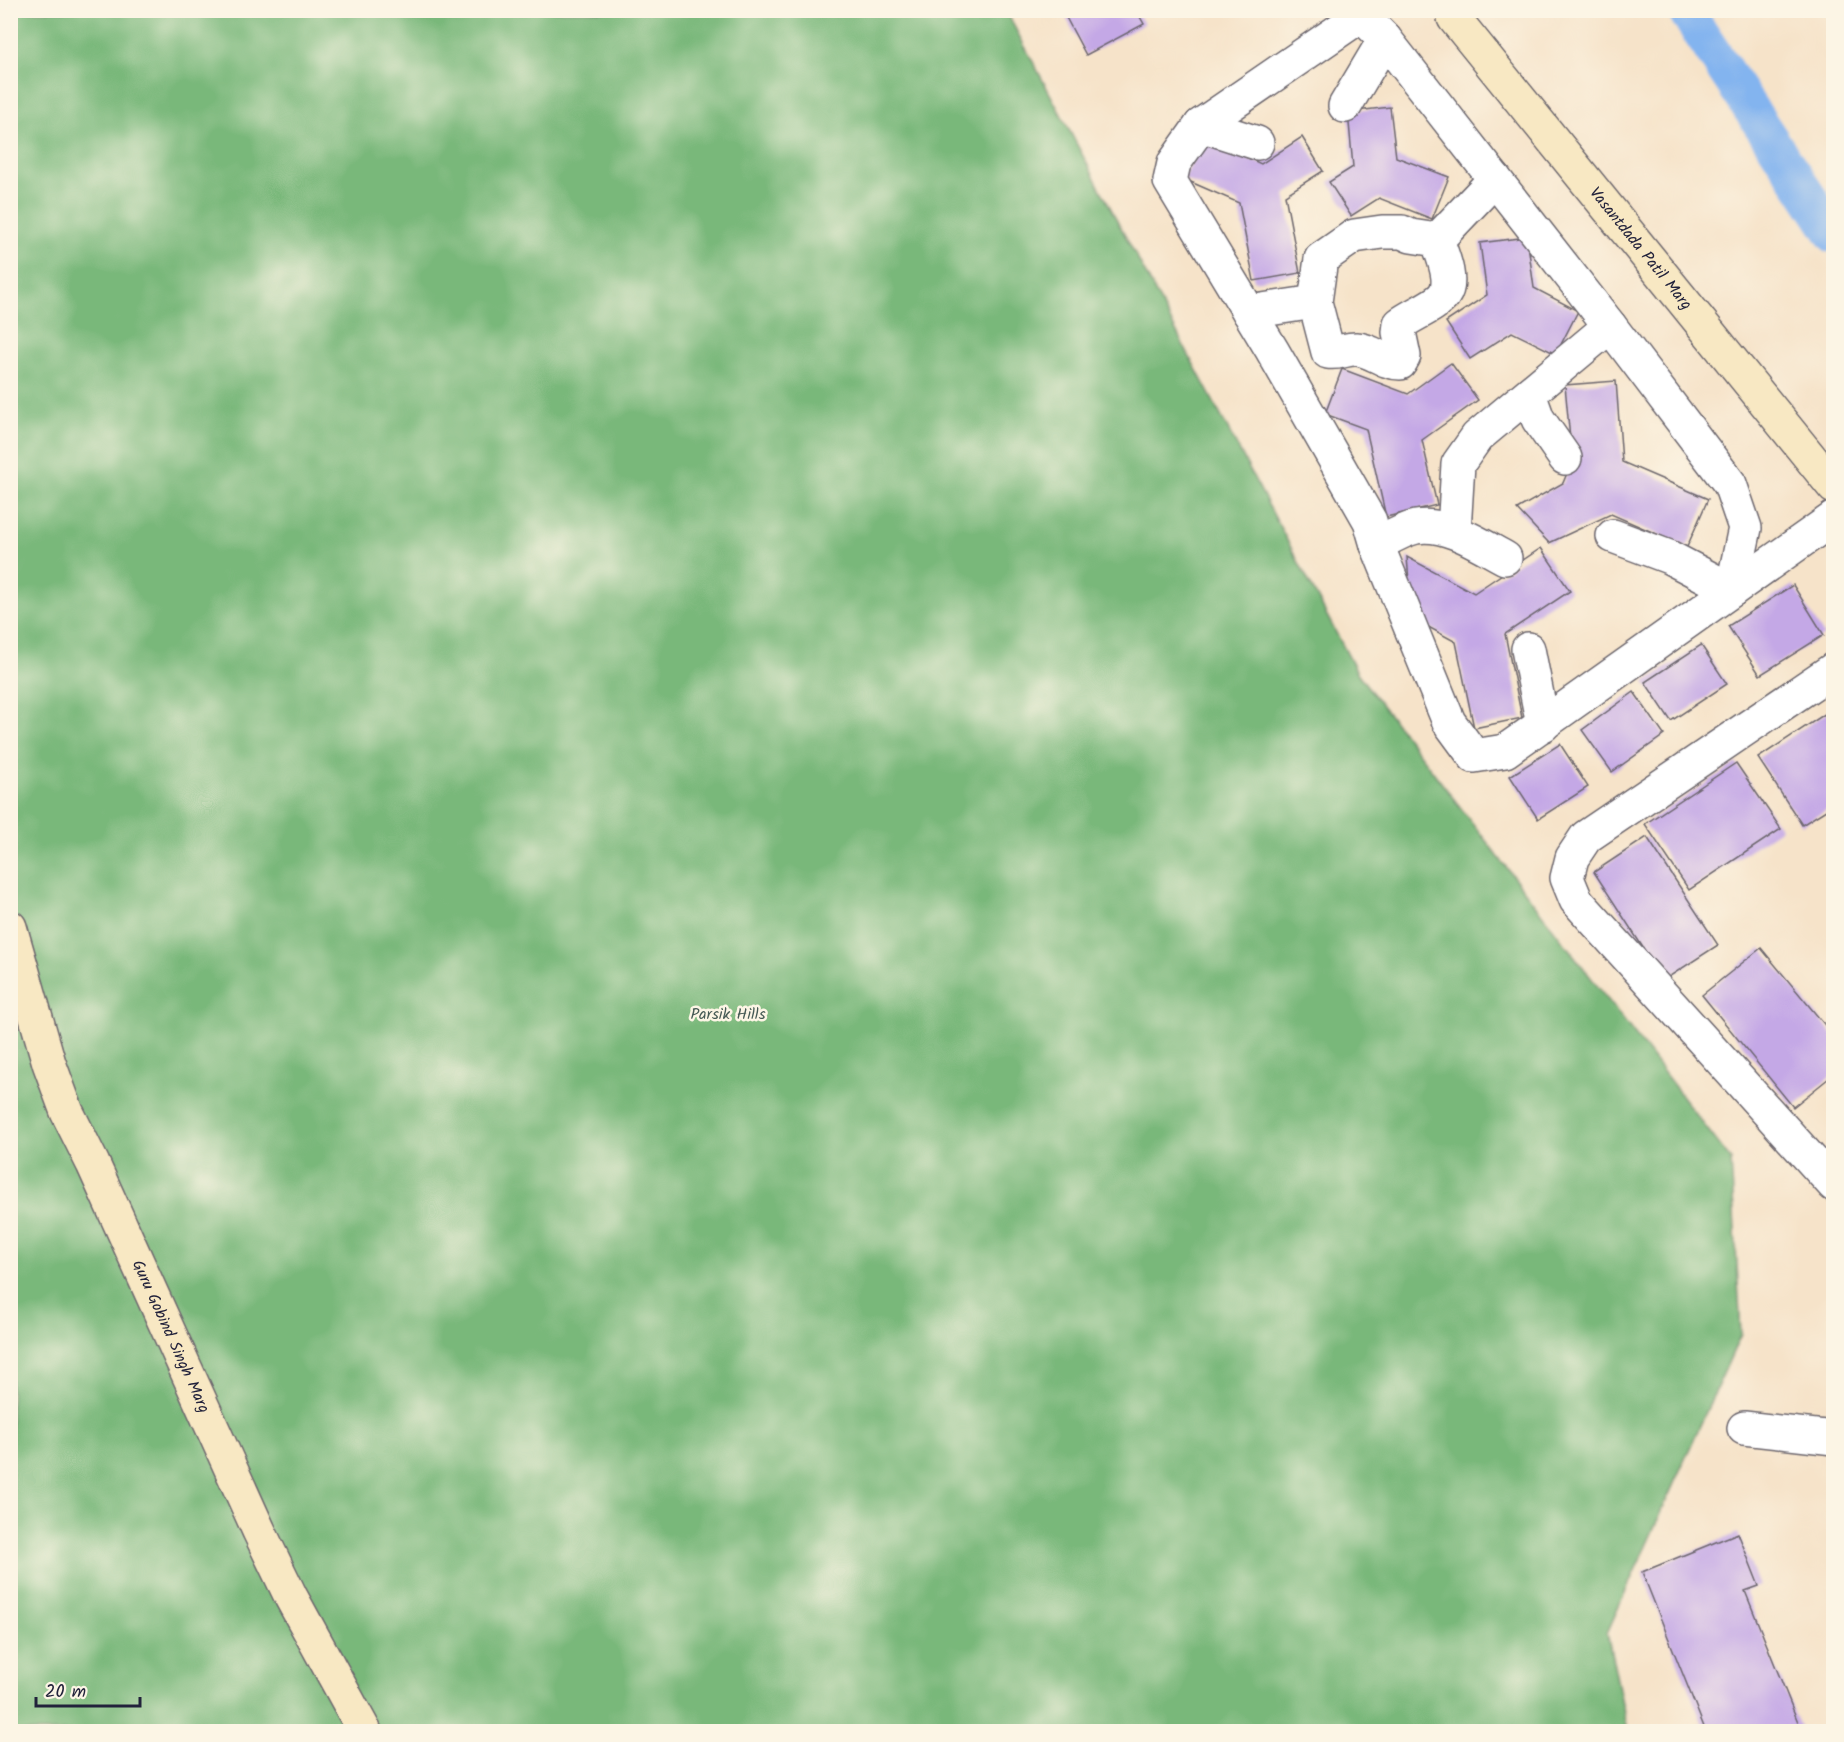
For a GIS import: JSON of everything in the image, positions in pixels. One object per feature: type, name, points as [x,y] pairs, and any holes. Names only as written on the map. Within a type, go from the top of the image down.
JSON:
[{"type":"street","points":[[1732,590],[1745,528],[1730,484],[1610,326],[1365,13],[1201,125],[1174,163],[1170,181],[1297,393],[1370,521],[1377,545],[1449,722],[1474,756],[1505,751],[1543,725],[1833,518]]},
{"type":"street","name":"Vasantdada Patil Marg","points":[[1453,13],[1833,487]]},
{"type":"street","points":[[1346,106],[1385,39]]},
{"type":"street","points":[[1201,125],[1257,143]]},
{"type":"street","points":[[1437,240],[1495,179]]},
{"type":"street","points":[[1328,352],[1315,302],[1321,259],[1354,236],[1402,232],[1411,236],[1437,240]]},
{"type":"street","points":[[1328,352],[1336,353],[1354,348],[1392,363],[1400,363],[1404,356],[1399,332],[1400,324],[1444,295],[1448,282],[1437,240]]},
{"type":"street","points":[[1249,312],[1315,302]]},
{"type":"street","points":[[1454,531],[1458,464],[1476,436],[1610,326]]},
{"type":"street","points":[[1297,393],[1328,352]]},
{"type":"street","points":[[1529,394],[1538,419],[1565,458]]},
{"type":"street","points":[[1377,545],[1401,532],[1418,527],[1454,531],[1505,558]]},
{"type":"street","points":[[1614,536],[1669,557],[1732,590]]},
{"type":"street","points":[[1528,649],[1543,725]]},
{"type":"street","points":[[1833,669],[1586,837],[1572,858],[1567,878],[1576,900],[1833,1185]]},
{"type":"street","name":"Guru Gobind Singh Marg","points":[[10,927],[46,1052],[67,1112],[98,1174],[259,1531],[291,1597],[365,1731]]},
{"type":"street","points":[[1744,1428],[1833,1438]]},
{"type":"green space","name":"Parsik Hills","points":[[11,11],[1006,11],[1358,674],[1731,1160],[1741,1334],[1607,1633],[1628,1731],[11,1732]]},
{"type":"building","points":[[1062,10],[1136,10],[1144,24],[1086,55]]},
{"type":"building","points":[[1390,107],[1396,157],[1449,177],[1432,219],[1379,198],[1351,216],[1329,182],[1353,167],[1348,112]]},
{"type":"building","points":[[1302,137],[1323,171],[1285,195],[1300,273],[1254,281],[1239,203],[1184,179],[1203,138],[1261,164]]},
{"type":"building","points":[[1527,237],[1534,288],[1578,311],[1556,354],[1512,332],[1470,359],[1446,322],[1487,295],[1480,243]]},
{"type":"building","points":[[1451,363],[1478,400],[1422,440],[1437,505],[1386,517],[1366,429],[1325,414],[1342,369],[1408,394]]},
{"type":"building","points":[[1616,381],[1622,462],[1708,499],[1687,547],[1611,514],[1549,543],[1517,509],[1563,483],[1572,461],[1565,385]]},
{"type":"building","points":[[1541,548],[1570,591],[1505,634],[1522,718],[1474,728],[1456,642],[1412,618],[1407,557],[1474,593]]},
{"type":"building","points":[[1793,585],[1824,635],[1760,675],[1728,626]]},
{"type":"building","points":[[1701,645],[1727,684],[1671,721],[1645,682]]},
{"type":"building","points":[[1634,692],[1664,735],[1612,772],[1582,730]]},
{"type":"building","points":[[1834,708],[1834,805],[1802,825],[1758,758]]},
{"type":"building","points":[[1560,744],[1588,787],[1538,819],[1510,776]]},
{"type":"building","points":[[1736,763],[1781,829],[1689,890],[1645,824]]},
{"type":"building","points":[[1647,837],[1718,945],[1664,980],[1594,872]]},
{"type":"building","points":[[1761,948],[1834,1036],[1834,1074],[1793,1107],[1702,995]]},
{"type":"building","points":[[1738,1533],[1759,1586],[1745,1591],[1802,1732],[1706,1732],[1642,1572]]},
{"type":"waterway","points":[[1685,10],[1834,235]]}]
